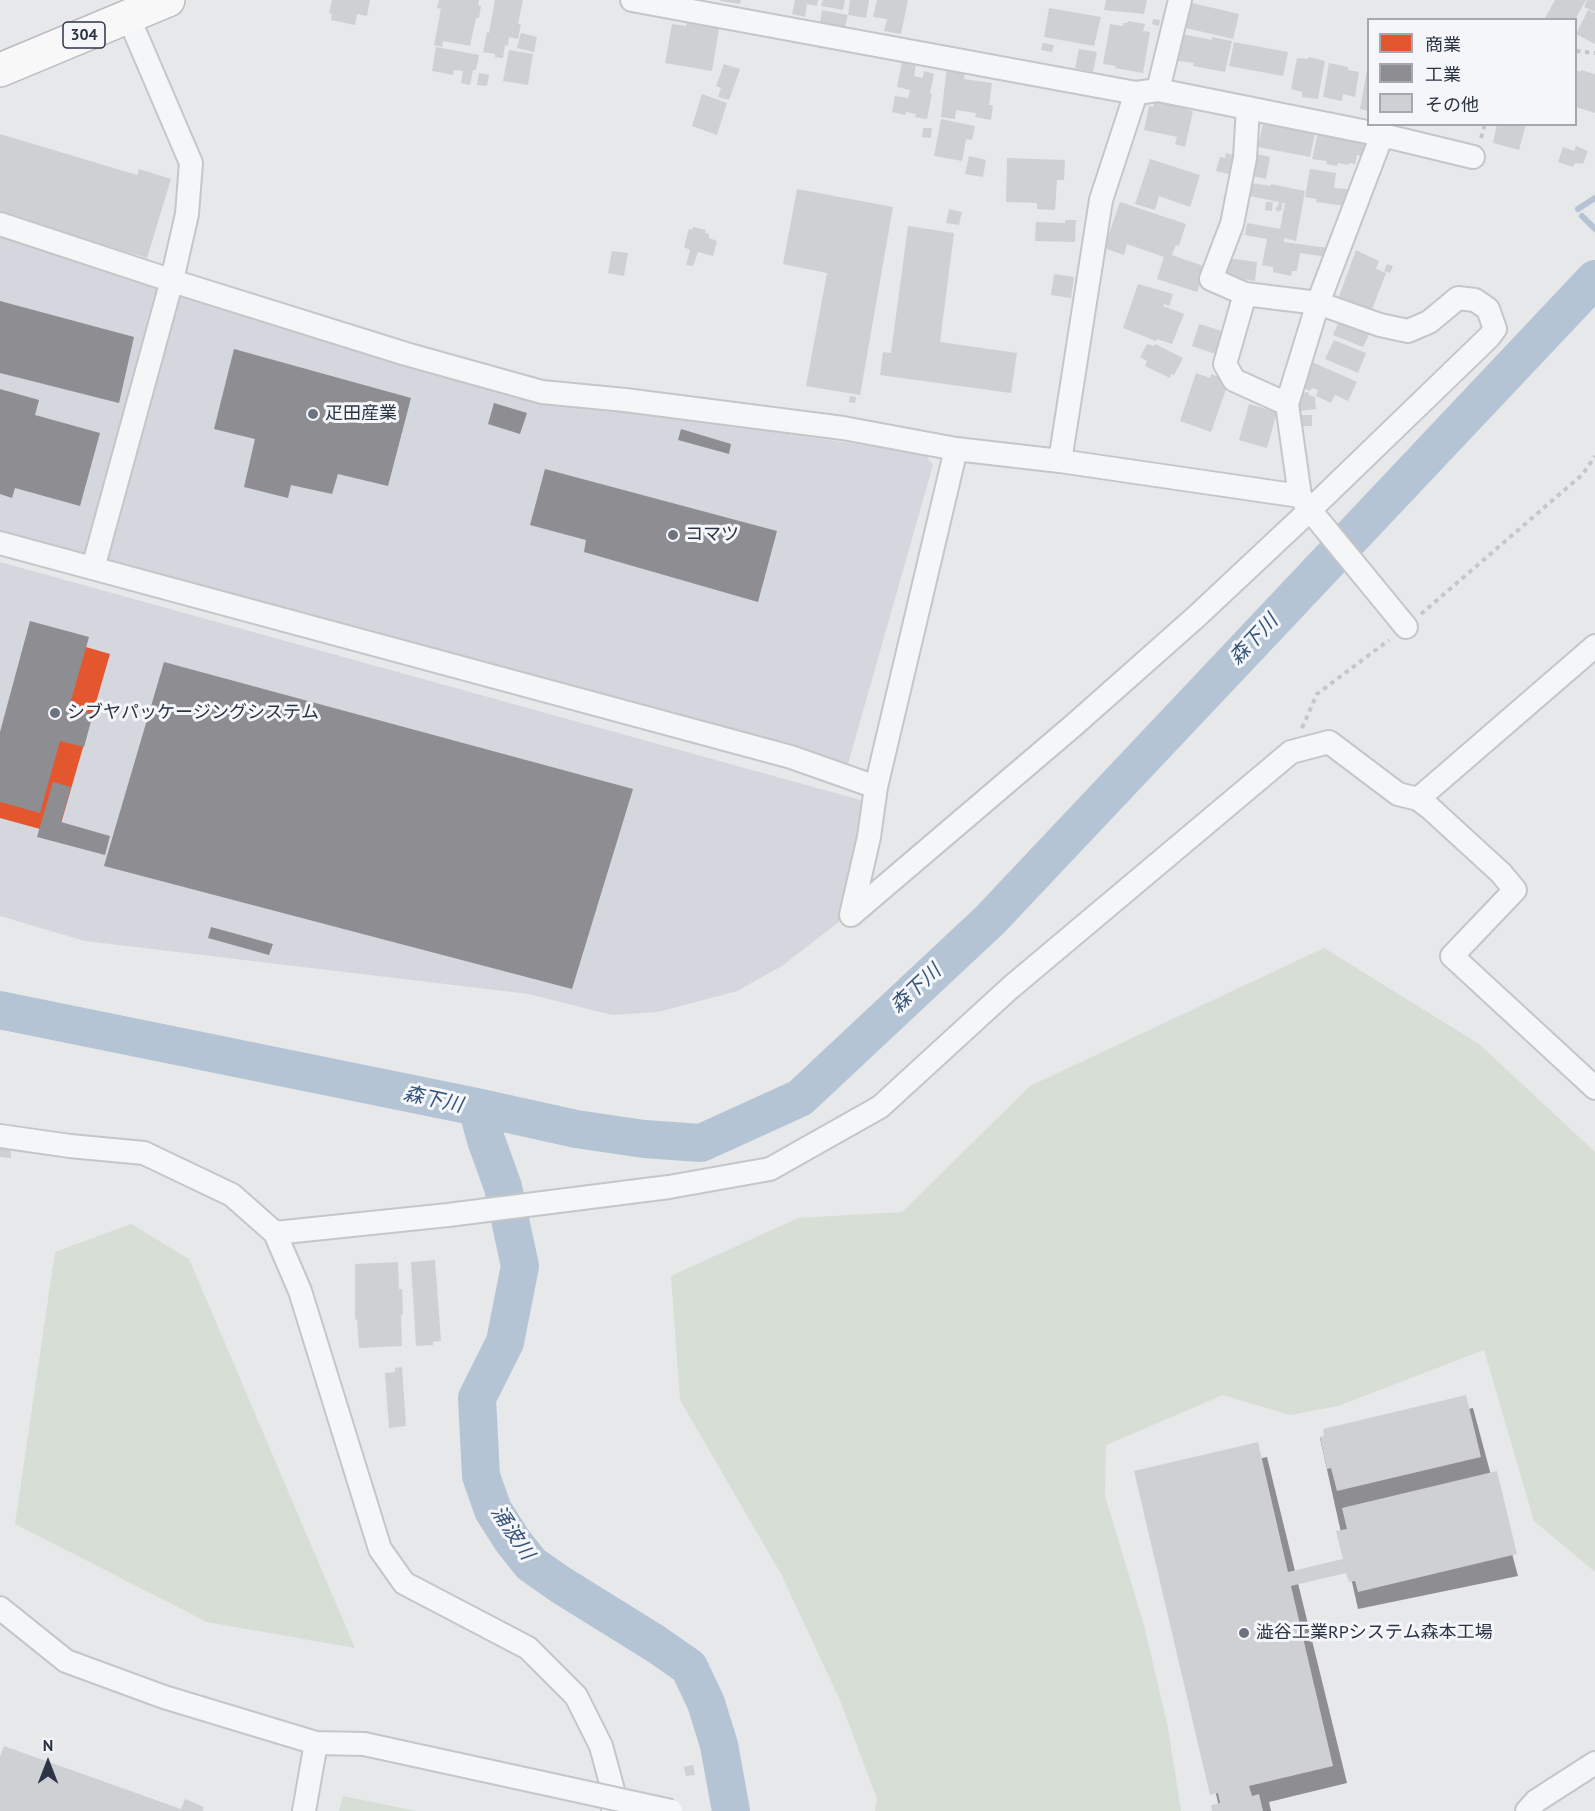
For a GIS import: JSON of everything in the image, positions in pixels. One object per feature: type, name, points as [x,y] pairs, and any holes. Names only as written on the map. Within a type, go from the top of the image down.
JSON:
[{"type":"highway","name":"304","points":[[0,70],[168,0]]},
{"type":"street","points":[[632,0],[1136,93],[1158,90],[1382,135],[1473,157]]},
{"type":"street","points":[[1158,90],[1180,0]]},
{"type":"street","points":[[93,568],[172,280],[187,214],[191,163],[128,16]]},
{"type":"street","points":[[1060,460],[1101,200],[1136,93]]},
{"type":"street","points":[[956,449],[876,787],[869,837],[850,915],[1074,725],[1197,616],[1495,329],[1488,309],[1475,300],[1458,298],[1429,322],[1408,331],[1380,325],[1318,303],[1245,294],[1211,279],[1232,224],[1245,158],[1248,108]]},
{"type":"street","points":[[1382,135],[1318,303],[1287,405],[1309,508],[1402,622]]},
{"type":"street","points":[[0,224],[406,354],[542,392],[843,428],[956,449],[1060,460],[1309,508]]},
{"type":"street","points":[[1245,294],[1225,364],[1234,380],[1287,405]]},
{"type":"street","points":[[0,543],[791,757],[876,787]]},
{"type":"street","points":[[1418,799],[1595,646]]},
{"type":"street","points":[[275,1233],[539,1204],[669,1187],[770,1169],[880,1107],[1010,988],[1291,752],[1329,742],[1398,794],[1418,799],[1430,808],[1501,873],[1515,890],[1452,956],[1595,1088]]},
{"type":"street","points":[[0,1136],[144,1153],[232,1195],[275,1233],[300,1291],[380,1549],[404,1583],[528,1648],[576,1696],[601,1746],[614,1794],[613,1811]]},
{"type":"street","points":[[0,1608],[66,1661],[164,1697],[316,1743],[364,1744],[671,1811]]},
{"type":"street","points":[[303,1811],[316,1743]]},
{"type":"street","points":[[1527,1811],[1536,1802],[1595,1763]]},
{"type":"path","points":[[1577,51],[1595,53]]},
{"type":"path","points":[[1291,752],[1317,694],[1583,474],[1595,456]]},
{"type":"shaded area","points":[[0,227],[667,416],[925,454],[933,465],[848,764],[562,682],[0,532]]},
{"type":"shaded area","points":[[0,562],[864,801],[840,921],[782,966],[737,991],[658,1012],[612,1015],[529,994],[85,941],[0,916]]},
{"type":"shaded area","points":[[1324,948],[1479,1044],[1595,1152],[1595,1572],[1534,1521],[1484,1350],[1338,1406],[1290,1415],[1223,1395],[1106,1445],[1105,1496],[1144,1625],[1168,1728],[1181,1811],[875,1811],[877,1799],[839,1698],[781,1574],[680,1400],[671,1276],[798,1218],[902,1212],[1030,1086]]},
{"type":"shaded area","points":[[131,1224],[189,1259],[355,1648],[207,1622],[15,1524],[55,1252]]},
{"type":"shaded area","points":[[343,1796],[416,1811],[339,1811]]},
{"type":"building: 商業","name":"シブヤパッケージングシステム","points":[[41,634],[110,654],[58,834],[0,818],[0,773]]},
{"type":"building: 工業","points":[[0,301],[134,337],[119,403],[0,373]]},
{"type":"building: 工業","name":"疋田産業","points":[[234,349],[411,398],[388,486],[338,474],[332,494],[291,485],[288,498],[244,487],[255,439],[214,429]]},
{"type":"building: 工業","points":[[0,389],[39,400],[35,415],[100,433],[80,506],[15,488],[12,498],[0,494]]},
{"type":"building: 工業","points":[[494,403],[527,413],[520,434],[488,424]]},
{"type":"building: 工業","points":[[681,429],[731,444],[729,454],[678,440]]},
{"type":"building: 工業","name":"コマツ","points":[[545,469],[777,531],[758,602],[584,552],[586,540],[530,525]]},
{"type":"building: 工業","name":"シブヤパッケージングシステム","points":[[30,621],[89,637],[69,708],[93,714],[84,747],[60,741],[40,813],[0,802],[0,732]]},
{"type":"building: 工業","points":[[164,662],[633,789],[572,989],[104,866]]},
{"type":"building: 工業","points":[[53,782],[71,787],[61,822],[110,836],[105,855],[37,837]]},
{"type":"building: 工業","points":[[211,927],[273,944],[269,955],[208,938]]},
{"type":"building: 工業","points":[[1473,1408],[1518,1576],[1358,1609],[1320,1438]]},
{"type":"building: 工業","name":"澁谷工業RPシステム森本工場","points":[[1267,1457],[1347,1783],[1269,1802],[1271,1811],[1220,1811],[1143,1483]]},
{"type":"building: 工業","points":[[11,1752],[164,1811],[13,1811],[21,1789],[2,1781]]},
{"type":"building: その他","points":[[332,0],[370,0],[367,16],[357,14],[355,25],[331,20],[332,14],[329,13]]},
{"type":"building: その他","points":[[439,0],[479,0],[478,5],[481,6],[479,18],[476,18],[470,46],[443,41],[442,47],[434,45],[441,9],[437,8]]},
{"type":"building: その他","points":[[495,0],[523,0],[518,24],[521,24],[518,39],[509,37],[503,58],[483,52]]},
{"type":"building: その他","points":[[720,0],[741,0],[740,4]]},
{"type":"building: その他","points":[[795,0],[818,0],[817,6],[807,4],[805,17],[792,14]]},
{"type":"building: その他","points":[[823,0],[845,0],[843,10],[821,6]]},
{"type":"building: その他","points":[[850,0],[869,0],[866,18],[848,15]]},
{"type":"building: その他","points":[[877,0],[908,0],[901,34],[884,31],[887,19],[873,17]]},
{"type":"building: その他","points":[[1106,0],[1147,0],[1144,14],[1104,10]]},
{"type":"building: その他","points":[[1555,0],[1586,0],[1576,18],[1545,18]]},
{"type":"building: その他","points":[[1587,0],[1595,0],[1595,12],[1584,7]]},
{"type":"building: その他","points":[[1192,3],[1239,14],[1233,39],[1186,28]]},
{"type":"building: その他","points":[[1049,8],[1101,17],[1094,46],[1044,37]]},
{"type":"building: その他","points":[[822,10],[848,15],[845,27],[820,22]]},
{"type":"building: その他","points":[[1588,10],[1595,13],[1595,44],[1577,35]]},
{"type":"building: その他","points":[[1153,19],[1160,20],[1159,26],[1152,24]]},
{"type":"building: その他","points":[[1128,21],[1145,24],[1143,31],[1150,32],[1143,73],[1103,64],[1110,24],[1123,26],[1123,23]]},
{"type":"building: その他","points":[[687,23],[706,26],[706,23],[716,24],[715,27],[719,29],[712,71],[665,63],[672,24],[686,26]]},
{"type":"building: その他","points":[[521,33],[537,37],[534,52],[517,48]]},
{"type":"building: その他","points":[[1182,34],[1232,41],[1225,72],[1178,61]]},
{"type":"building: その他","points":[[1234,42],[1288,52],[1283,76],[1229,66]]},
{"type":"building: その他","points":[[1043,43],[1054,45],[1052,52],[1041,50]]},
{"type":"building: その他","points":[[436,47],[479,55],[470,85],[461,83],[463,71],[454,70],[453,75],[432,71]]},
{"type":"building: その他","points":[[1079,49],[1097,52],[1093,72],[1075,68]]},
{"type":"building: その他","points":[[509,50],[533,54],[528,85],[503,81]]},
{"type":"building: その他","points":[[903,57],[917,59],[914,76],[923,78],[924,71],[934,74],[927,119],[915,117],[916,114],[906,112],[906,115],[892,112],[895,96],[908,98],[910,90],[897,87]]},
{"type":"building: その他","points":[[1309,57],[1325,61],[1318,99],[1302,97],[1302,92],[1291,89],[1297,58],[1308,59]]},
{"type":"building: その他","points":[[1329,63],[1359,72],[1355,97],[1343,94],[1342,101],[1323,97]]},
{"type":"building: その他","points":[[724,64],[740,69],[729,100],[718,97],[721,88],[716,86]]},
{"type":"building: その他","points":[[947,66],[965,68],[964,79],[992,83],[989,105],[993,105],[991,120],[975,117],[976,113],[956,110],[955,119],[941,117]]},
{"type":"building: その他","points":[[1367,70],[1367,111],[1360,109]]},
{"type":"building: その他","points":[[1577,70],[1595,74],[1595,113],[1577,107]]},
{"type":"building: その他","points":[[479,73],[489,75],[487,86],[477,85]]},
{"type":"building: その他","points":[[702,94],[727,103],[717,135],[692,126]]},
{"type":"building: その他","points":[[1155,100],[1186,107],[1193,111],[1185,147],[1175,144],[1177,137],[1144,130],[1149,106],[1153,107]]},
{"type":"building: その他","points":[[941,119],[975,126],[972,140],[966,139],[962,161],[934,156]]},
{"type":"building: その他","points":[[1263,123],[1300,130],[1316,129],[1310,157],[1258,147]]},
{"type":"building: その他","points":[[1497,126],[1525,126],[1519,150],[1493,143]]},
{"type":"building: その他","points":[[923,128],[932,128],[931,138],[922,137]]},
{"type":"building: その他","points":[[1318,132],[1369,142],[1367,157],[1357,155],[1355,164],[1338,163],[1337,166],[1326,164],[1327,161],[1312,159]]},
{"type":"building: その他","points":[[0,134],[137,175],[139,169],[171,179],[147,258],[0,214]]},
{"type":"building: その他","points":[[1576,146],[1588,151],[1583,164],[1575,163],[1573,167],[1558,162],[1563,147],[1574,151]]},
{"type":"building: その他","points":[[1226,153],[1237,156],[1232,175],[1216,171],[1220,157],[1225,158]]},
{"type":"building: その他","points":[[1253,153],[1270,157],[1266,179],[1249,175]]},
{"type":"building: その他","points":[[969,156],[986,160],[983,177],[965,174]]},
{"type":"building: その他","points":[[1007,158],[1065,160],[1064,180],[1057,180],[1055,210],[1037,209],[1037,203],[1006,202]]},
{"type":"building: その他","points":[[1150,159],[1200,175],[1190,207],[1159,196],[1155,210],[1135,204]]},
{"type":"building: その他","points":[[1310,169],[1336,173],[1334,188],[1348,189],[1345,206],[1316,202],[1317,199],[1305,197]]},
{"type":"building: その他","points":[[1251,183],[1271,186],[1271,184],[1305,191],[1296,241],[1284,238],[1284,242],[1328,248],[1327,257],[1300,253],[1297,271],[1292,271],[1291,276],[1273,272],[1273,267],[1262,265],[1267,239],[1245,235],[1247,223],[1280,229],[1285,203],[1282,203],[1282,209],[1278,212],[1275,208],[1279,202],[1249,196]]},
{"type":"building: その他","points":[[797,189],[893,207],[860,395],[806,386],[827,273],[783,264]]},
{"type":"building: その他","points":[[1120,202],[1186,224],[1179,246],[1176,245],[1172,255],[1206,267],[1197,292],[1157,279],[1164,257],[1127,244],[1124,255],[1104,248]]},
{"type":"building: その他","points":[[1266,202],[1273,202],[1272,211],[1265,210]]},
{"type":"building: その他","points":[[949,209],[962,212],[959,225],[946,223]]},
{"type":"building: その他","points":[[1065,220],[1076,220],[1075,242],[1035,241],[1036,222],[1065,223]]},
{"type":"building: その他","points":[[908,226],[954,233],[940,342],[1017,353],[1011,393],[880,375],[883,352],[891,353]]},
{"type":"building: その他","points":[[693,227],[706,230],[705,233],[709,234],[709,238],[717,241],[713,256],[698,252],[693,266],[686,265],[690,250],[684,247],[689,229],[692,230]]},
{"type":"building: その他","points":[[1356,250],[1379,261],[1376,269],[1386,273],[1371,312],[1338,299]]},
{"type":"building: その他","points":[[612,251],[628,253],[624,276],[608,273]]},
{"type":"building: その他","points":[[1227,258],[1257,262],[1255,281],[1224,276]]},
{"type":"building: その他","points":[[1387,264],[1393,266],[1390,273],[1384,271]]},
{"type":"building: その他","points":[[1054,274],[1074,277],[1071,298],[1051,295]]},
{"type":"building: その他","points":[[1138,284],[1173,294],[1169,306],[1164,304],[1163,306],[1184,314],[1172,344],[1157,339],[1156,341],[1123,328]]},
{"type":"building: その他","points":[[1340,319],[1371,331],[1363,347],[1333,335]]},
{"type":"building: その他","points":[[1199,324],[1229,333],[1221,356],[1192,346]]},
{"type":"building: その他","points":[[1334,340],[1366,353],[1358,373],[1325,359]]},
{"type":"building: その他","points":[[1147,344],[1154,346],[1155,344],[1183,358],[1174,375],[1171,374],[1170,378],[1145,366],[1147,361],[1140,357]]},
{"type":"building: その他","points":[[1312,362],[1357,382],[1348,401],[1335,395],[1331,403],[1316,396],[1318,390],[1312,388],[1310,391],[1301,387]]},
{"type":"building: その他","points":[[1196,373],[1210,378],[1211,374],[1229,381],[1211,432],[1180,421]]},
{"type":"building: その他","points":[[1308,392],[1309,395],[1315,397],[1316,409],[1300,411],[1297,393]]},
{"type":"building: その他","points":[[850,396],[856,397],[855,403],[849,402]]},
{"type":"building: その他","points":[[1249,404],[1277,412],[1267,448],[1239,440]]},
{"type":"building: その他","points":[[1301,415],[1312,415],[1312,426],[1301,426]]},
{"type":"building: その他","points":[[0,1149],[11,1150],[11,1158],[0,1157]]},
{"type":"building: その他","points":[[435,1260],[441,1341],[433,1342],[433,1345],[416,1346],[411,1262]]},
{"type":"building: その他","points":[[398,1262],[399,1289],[402,1289],[402,1346],[359,1348],[357,1320],[355,1319],[355,1264]]},
{"type":"building: その他","points":[[402,1367],[406,1426],[389,1428],[385,1373],[395,1372],[395,1368]]},
{"type":"building: その他","points":[[1466,1395],[1481,1457],[1337,1491],[1331,1468],[1327,1469],[1320,1437],[1324,1436],[1323,1429]]},
{"type":"building: その他","name":"澁谷工業RPシステム森本工場","points":[[1258,1442],[1288,1572],[1343,1559],[1336,1531],[1347,1529],[1342,1508],[1497,1471],[1517,1554],[1358,1592],[1355,1581],[1349,1582],[1346,1573],[1291,1586],[1333,1766],[1249,1786],[1252,1796],[1259,1794],[1263,1811],[1212,1811],[1211,1805],[1220,1803],[1218,1793],[1210,1795],[1134,1471]]},
{"type":"building: その他","points":[[4,1746],[181,1809],[185,1799],[204,1807],[203,1811],[0,1811],[0,1757]]},
{"type":"building: その他","points":[[693,1765],[695,1775],[686,1776],[684,1767]]},
{"type":"waterway","points":[[1578,209],[1595,198]]},
{"type":"waterway","points":[[1582,216],[1595,229]]},
{"type":"waterway","name":"森下川","points":[[0,1010],[576,1129],[644,1139],[701,1143],[800,1098],[990,920],[1595,279]]},
{"type":"waterway","name":"涌波川","points":[[477,1107],[503,1187],[520,1266],[505,1342],[477,1398],[481,1476],[493,1510],[531,1564],[689,1667],[706,1703],[719,1745],[731,1811]]},
{"type":"place","name":"疋田産業","points":[[313,414]]},
{"type":"place","name":"コマツ","points":[[673,535]]},
{"type":"place","name":"シブヤパッケージングシステム","points":[[55,713]]},
{"type":"place","name":"澁谷工業RPシステム森本工場","points":[[1244,1633]]}]
